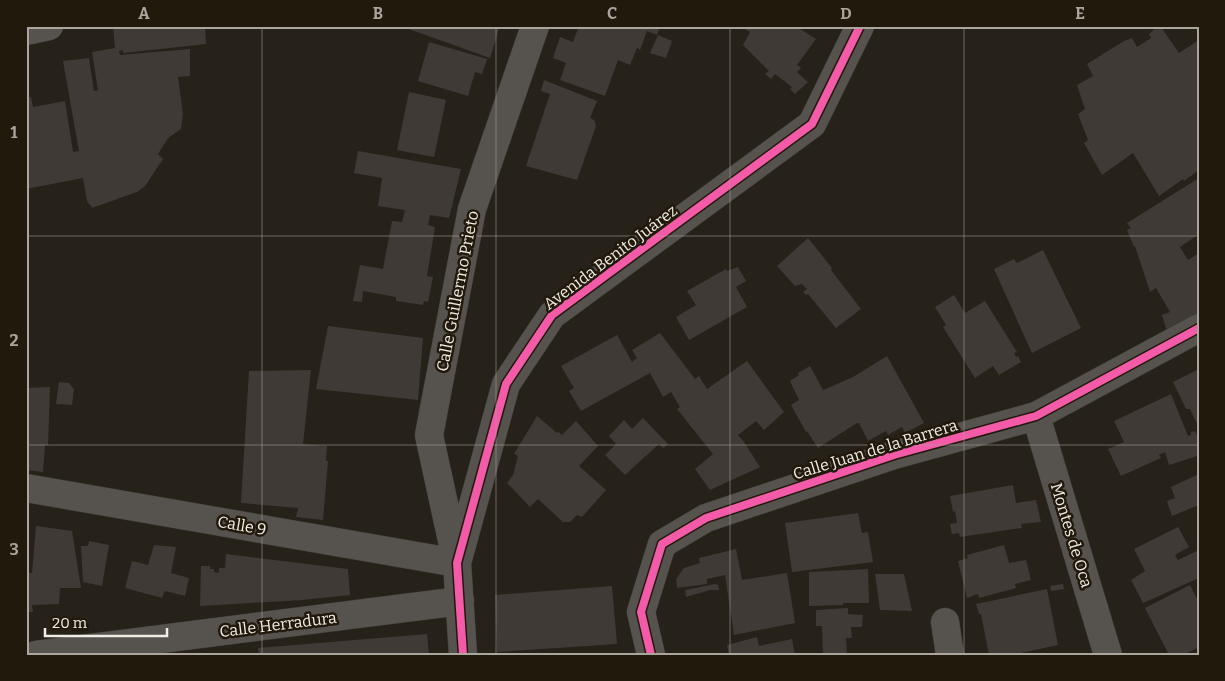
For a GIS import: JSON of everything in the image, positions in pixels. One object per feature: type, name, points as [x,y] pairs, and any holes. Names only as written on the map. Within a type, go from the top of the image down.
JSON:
[{"type":"street","points":[[26,31],[49,26]]},
{"type":"street","name":"Calle Guillermo Prieto","points":[[457,563],[429,435],[472,209],[535,26]]},
{"type":"street","name":"Avenida Benito Juárez","points":[[463,655],[457,563],[506,384],[552,315],[812,124],[860,26]]},
{"type":"street","name":"Calle Juan de la Barrera","points":[[651,655],[642,612],[662,544],[706,518],[894,455],[1036,416],[1199,328]]},
{"type":"street","name":"Montes de Oca","points":[[1036,416],[1108,655]]},
{"type":"street","name":"Calle 9","points":[[26,488],[457,563]]},
{"type":"street","name":"Calle Herradura","points":[[36,655],[460,601]]},
{"type":"street","points":[[945,622],[950,655]]},
{"type":"building","points":[[113,26],[205,26],[206,44],[123,53],[123,50],[119,51],[120,55],[190,49],[190,76],[178,77],[183,114],[181,129],[168,138],[158,154],[163,159],[145,186],[137,192],[92,208],[87,201],[83,178],[26,189],[26,98],[31,97],[33,107],[65,101],[73,152],[79,151],[63,61],[89,58],[94,91],[98,90],[92,52],[115,48]]},
{"type":"building","points":[[407,26],[500,26],[490,58],[406,28]]},
{"type":"building","points":[[579,26],[660,26],[657,35],[647,31],[640,50],[637,48],[630,65],[618,60],[605,96],[560,80],[566,63],[553,58],[560,37],[573,42]]},
{"type":"building","points":[[744,26],[795,26],[816,39],[797,65],[801,68],[797,72],[808,82],[795,94],[790,89],[792,87],[775,74],[771,79],[765,74],[769,71],[743,45],[750,32],[743,28]]},
{"type":"building","points":[[1161,27],[1179,53],[1199,40],[1199,170],[1159,196],[1133,153],[1102,175],[1084,143],[1088,140],[1078,114],[1085,109],[1077,85],[1093,76],[1087,64],[1132,38],[1137,47],[1151,38],[1149,34],[1156,28],[1157,30]]},
{"type":"building","points":[[658,35],[672,41],[666,58],[650,53]]},
{"type":"building","points":[[429,42],[487,59],[482,74],[475,72],[468,96],[418,81]]},
{"type":"building","points":[[544,80],[597,101],[590,118],[594,120],[596,126],[577,180],[526,166],[550,94],[541,91]]},
{"type":"building","points":[[409,92],[446,100],[434,157],[397,150]]},
{"type":"building","points":[[358,151],[461,169],[449,218],[430,215],[428,225],[435,227],[427,276],[433,277],[428,302],[424,301],[423,305],[396,301],[396,297],[363,291],[362,302],[353,301],[360,265],[383,269],[392,221],[402,222],[405,210],[378,206],[382,178],[354,173]]},
{"type":"building","points":[[1199,178],[1199,234],[1180,247],[1188,260],[1199,253],[1199,315],[1168,335],[1162,315],[1170,312],[1156,288],[1150,292],[1135,246],[1127,230],[1131,228],[1127,223]]},
{"type":"building","points":[[808,238],[861,309],[836,328],[808,294],[806,295],[803,292],[807,289],[802,284],[795,286],[777,266]]},
{"type":"building","points":[[1043,250],[1081,328],[1032,353],[994,269],[1014,259],[1017,263]]},
{"type":"building","points":[[738,267],[746,281],[736,287],[747,307],[689,340],[676,317],[696,305],[687,291],[726,269],[727,271]]},
{"type":"building","points":[[954,295],[965,313],[985,301],[1017,352],[1014,353],[1016,357],[1018,356],[1021,362],[999,375],[993,366],[975,378],[943,327],[946,325],[935,307]]},
{"type":"building","points":[[328,326],[423,338],[418,400],[316,389]]},
{"type":"building","points":[[660,333],[695,379],[699,376],[707,389],[747,361],[784,412],[764,430],[756,421],[738,435],[760,467],[710,490],[695,469],[713,454],[677,409],[680,407],[671,392],[663,397],[650,373],[581,411],[569,391],[574,388],[561,366],[617,335],[632,362],[637,358],[632,350]]},
{"type":"building","points":[[887,356],[924,423],[905,433],[902,427],[888,435],[886,431],[868,441],[859,423],[857,423],[818,448],[806,432],[791,405],[799,400],[790,381],[799,375],[798,373],[810,366],[823,390],[853,377]]},
{"type":"building","points":[[1199,369],[1199,428],[1190,409],[1186,409],[1173,382]]},
{"type":"building","points":[[311,370],[303,444],[327,446],[326,461],[328,461],[323,520],[296,517],[298,508],[241,503],[249,371]]},
{"type":"building","points":[[59,382],[69,383],[74,389],[72,405],[56,404]]},
{"type":"building","points":[[50,387],[48,445],[45,445],[43,472],[26,470],[26,388]]},
{"type":"building","points":[[1171,394],[1188,436],[1191,435],[1191,432],[1195,431],[1199,439],[1199,454],[1169,465],[1165,452],[1159,455],[1161,458],[1121,476],[1108,449],[1124,442],[1114,421]]},
{"type":"building","points":[[537,416],[562,435],[576,421],[598,446],[579,466],[606,490],[582,517],[577,515],[570,522],[563,522],[538,499],[530,507],[507,483],[513,475],[518,456],[514,454]]},
{"type":"building","points":[[643,418],[668,444],[663,448],[659,444],[625,475],[605,455],[616,444],[609,436],[624,420],[632,429]]},
{"type":"building","points":[[1199,474],[1199,505],[1172,516],[1167,501],[1175,498],[1171,487]]},
{"type":"building","points":[[1013,485],[1016,503],[1036,500],[1041,522],[1021,524],[1022,528],[960,537],[959,533],[952,534],[950,524],[957,523],[950,496]]},
{"type":"building","points":[[858,513],[862,533],[868,532],[873,562],[792,572],[785,523]]},
{"type":"building","points":[[36,526],[72,531],[81,588],[60,588],[59,604],[32,605],[33,612],[26,612],[26,573],[32,573]]},
{"type":"building","points":[[1178,527],[1189,547],[1175,555],[1178,560],[1199,550],[1199,578],[1143,603],[1131,580],[1145,571],[1134,549]]},
{"type":"building","points":[[89,541],[109,545],[102,586],[83,582],[81,546],[88,546]]},
{"type":"building","points":[[154,545],[176,547],[171,573],[189,578],[185,596],[165,591],[162,598],[125,588],[132,561],[148,565]]},
{"type":"building","points":[[1004,545],[1009,563],[1026,560],[1031,580],[1015,584],[1016,588],[979,598],[978,594],[967,598],[958,561],[968,558],[967,555]]},
{"type":"building","points":[[736,549],[742,580],[787,573],[795,623],[734,635],[725,575],[707,579],[707,584],[677,588],[676,579],[684,568],[700,563],[699,558]]},
{"type":"building","points":[[226,554],[348,569],[350,595],[200,606],[201,566],[210,566],[210,569],[214,569],[214,572],[219,573],[219,568],[225,568]]},
{"type":"building","points":[[868,569],[869,603],[809,606],[809,572]]},
{"type":"building","points":[[875,574],[904,574],[912,611],[880,610]]},
{"type":"building","points":[[1063,584],[1064,589],[1051,591],[1050,586]]},
{"type":"building","points":[[718,585],[719,590],[710,590],[686,597],[685,590]]},
{"type":"building","points":[[1190,585],[1199,603],[1199,647],[1184,655],[1169,655],[1145,608]]},
{"type":"building","points":[[612,586],[617,644],[497,652],[495,595]]},
{"type":"building","points":[[1047,589],[1058,645],[1011,655],[989,655],[981,614],[979,614],[976,604]]},
{"type":"building","points":[[848,608],[848,614],[863,615],[862,627],[851,627],[852,638],[846,638],[847,655],[823,655],[822,626],[816,626],[816,610]]},
{"type":"building","points":[[427,634],[429,655],[259,655],[258,648]]},
{"type":"building","points":[[757,637],[759,646],[792,639],[795,655],[729,655],[727,645]]},
{"type":"cycle path","points":[[463,655],[457,563],[506,384],[552,315],[812,124],[860,26]]},
{"type":"cycle path","points":[[651,655],[641,612],[662,544],[706,518],[894,455],[1036,416],[1199,328]]}]
